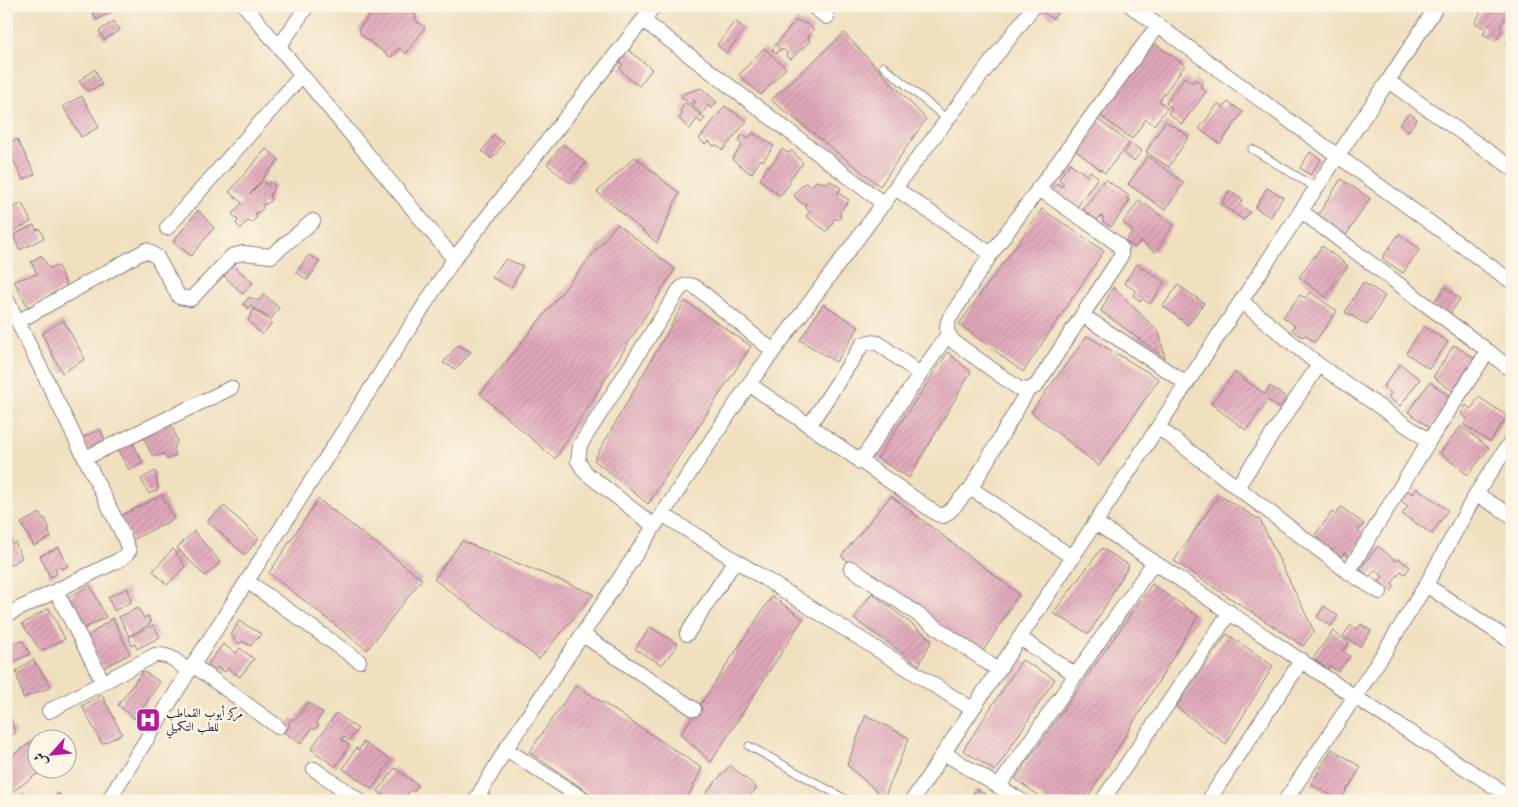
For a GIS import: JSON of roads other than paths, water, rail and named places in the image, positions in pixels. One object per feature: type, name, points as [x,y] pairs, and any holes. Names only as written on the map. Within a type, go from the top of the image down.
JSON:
[{"type":"street","points":[[245,6],[454,259]]},
{"type":"street","points":[[279,47],[307,6]]},
{"type":"street","points":[[108,801],[191,668],[454,259],[654,6]]},
{"type":"street","points":[[812,6],[827,18]]},
{"type":"street","points":[[481,798],[506,749],[749,384],[1034,6]]},
{"type":"street","points":[[1131,6],[1512,282]]},
{"type":"street","points":[[912,801],[1186,383],[1437,6]]},
{"type":"street","points":[[642,20],[884,204]]},
{"type":"street","points":[[1028,390],[1018,388],[954,342],[948,334],[946,327],[949,319],[991,254],[1158,25]]},
{"type":"street","points":[[167,228],[302,75]]},
{"type":"street","points":[[1388,81],[1512,168]]},
{"type":"street","points":[[895,188],[991,254]]},
{"type":"street","points":[[749,384],[937,514],[943,516],[949,513],[965,493],[970,490],[1028,390],[1036,386],[1121,256],[1121,248],[1115,242],[1038,188]]},
{"type":"street","points":[[1301,211],[1488,351],[1512,372]]},
{"type":"street","points":[[18,321],[146,250],[157,258],[178,297],[191,299],[232,256],[243,253],[271,256],[313,221]]},
{"type":"street","points":[[773,351],[697,288],[690,284],[684,286],[679,290],[580,445],[578,461],[586,473],[658,520],[735,561],[972,709]]},
{"type":"street","points":[[6,298],[128,544],[128,551],[125,556],[117,561],[6,615]]},
{"type":"street","points":[[1241,301],[1319,365],[1429,441]]},
{"type":"street","points":[[1082,315],[1186,383]]},
{"type":"street","points":[[860,462],[948,334]]},
{"type":"street","points":[[808,426],[862,345],[869,342],[878,344],[920,374]]},
{"type":"street","points":[[1348,572],[1429,441],[1488,351]]},
{"type":"street","points":[[1237,487],[1319,365]]},
{"type":"street","points":[[85,458],[231,388]]},
{"type":"street","points":[[1158,427],[1348,572],[1380,592]]},
{"type":"street","points":[[1284,801],[1355,697],[1426,585],[1476,494],[1512,440]]},
{"type":"street","points":[[970,490],[1073,558]]},
{"type":"street","points":[[1476,494],[1512,516]]},
{"type":"street","points":[[1096,523],[1355,697],[1512,798]]},
{"type":"street","points":[[687,634],[735,561]]},
{"type":"street","points":[[999,786],[1154,562]]},
{"type":"street","points":[[852,568],[998,670]]},
{"type":"street","points":[[247,581],[360,661]]},
{"type":"street","points":[[1426,585],[1512,642]]},
{"type":"street","points":[[56,591],[103,682]]},
{"type":"street","points":[[1102,801],[1230,612]]},
{"type":"street","points":[[583,635],[694,708]]},
{"type":"street","points":[[1020,638],[1076,675]]},
{"type":"street","points":[[48,711],[156,655],[164,654],[191,668],[278,727]]},
{"type":"street","points":[[1208,801],[1302,660]]},
{"type":"street","points":[[506,749],[586,801]]},
{"type":"street","points":[[944,752],[1022,801]]},
{"type":"street","points":[[314,769],[360,801]]},
{"type":"lane","points":[[883,66],[947,119]]},
{"type":"lane","points":[[1252,149],[1316,188]]},
{"type":"lane","points":[[749,746],[849,801]]},
{"type":"place","name":"مركز أيوب القماطب للطب التكميلي","points":[[148,720]]}]
